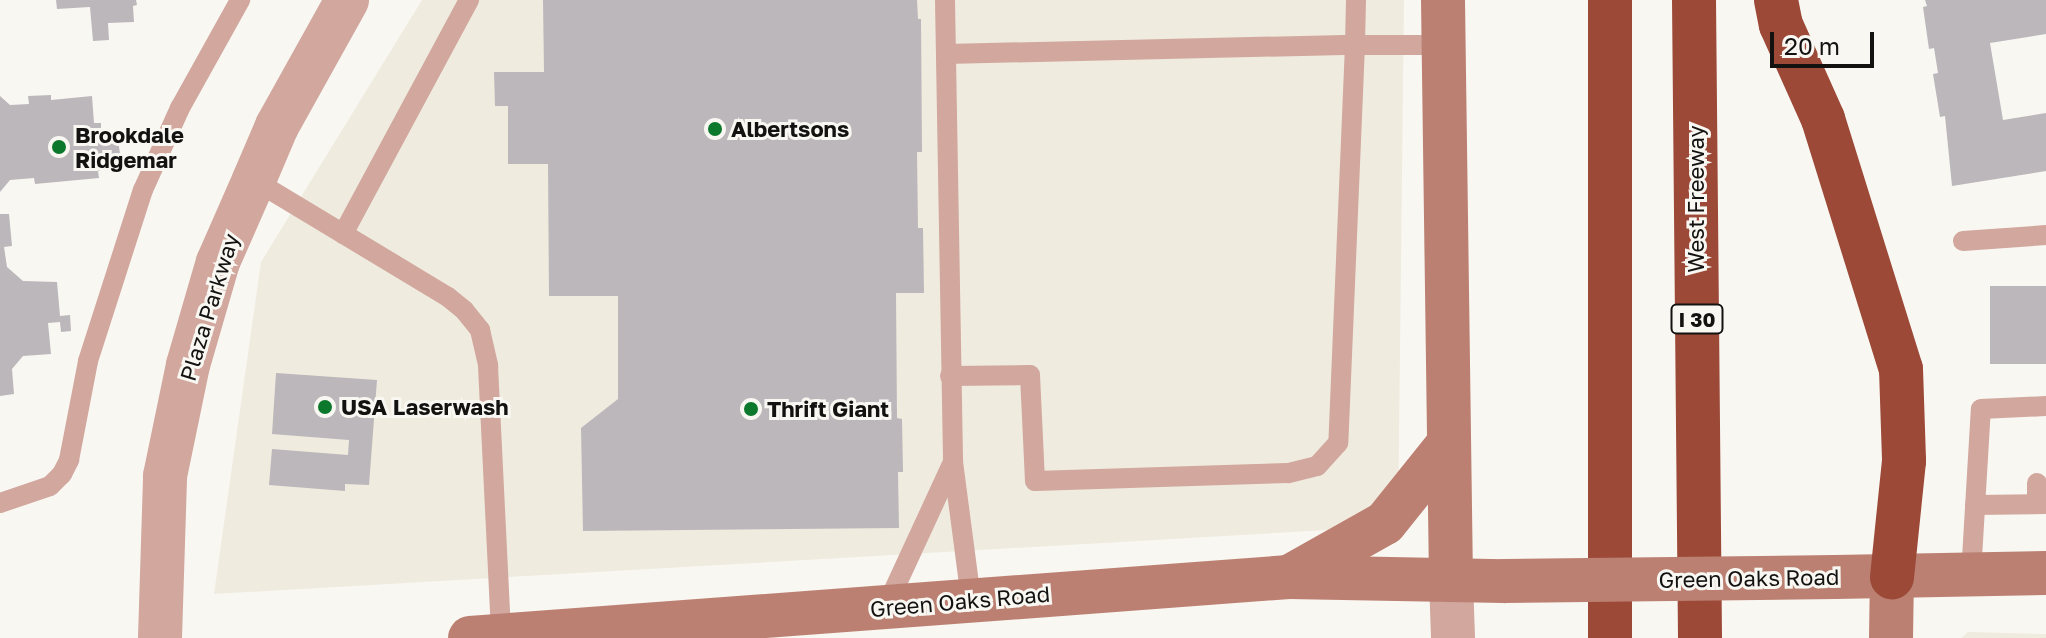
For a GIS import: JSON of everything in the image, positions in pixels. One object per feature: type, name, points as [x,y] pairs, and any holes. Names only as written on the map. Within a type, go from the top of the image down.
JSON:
[{"type":"highway","points":[[1610,0],[1610,638]]},
{"type":"highway","name":"West Freeway","points":[[1694,0],[1700,638]]},
{"type":"highway","points":[[1776,0],[1781,25],[1823,119],[1901,369],[1904,461],[1892,577]]},
{"type":"main road","points":[[1443,0],[1451,580]]},
{"type":"main road","points":[[1289,577],[1385,523],[1449,443]]},
{"type":"main road","name":"Green Oaks Road","points":[[483,637],[971,598],[1289,577],[1504,581],[2046,573]]},
{"type":"main road","points":[[1891,638],[1892,577]]},
{"type":"street","name":"Plaza Parkway","points":[[160,638],[165,476],[188,365],[218,262],[277,126],[347,0]]},
{"type":"street","points":[[1451,580],[1453,638]]},
{"type":"lane","points":[[0,503],[50,486],[62,474],[69,460],[88,361],[143,190],[180,108],[240,0]]},
{"type":"lane","points":[[343,234],[469,0]]},
{"type":"lane","points":[[945,0],[953,462],[971,598]]},
{"type":"lane","points":[[950,376],[1030,375],[1035,481],[1288,473],[1317,466],[1338,443],[1356,0]]},
{"type":"lane","points":[[946,54],[1444,45]]},
{"type":"lane","points":[[254,180],[448,297],[464,310],[480,330],[489,379],[483,637]]},
{"type":"lane","points":[[1963,241],[2046,235]]},
{"type":"lane","points":[[1971,575],[1981,409],[2042,411]]},
{"type":"lane","points":[[886,607],[953,462]]},
{"type":"lane","points":[[1975,505],[2040,497]]},
{"type":"shaded area","points":[[422,0],[1404,0],[1398,526],[214,594],[261,262]]},
{"type":"shaded area","points":[[1968,632],[2046,634],[2046,638],[1961,638]]},
{"type":"building","points":[[56,0],[136,0],[137,5],[133,6],[134,22],[108,23],[109,40],[93,41],[90,7],[57,9]]},
{"type":"building","name":"Albertsons","points":[[543,0],[917,0],[918,19],[921,19],[922,152],[917,152],[918,228],[923,228],[924,293],[896,293],[897,418],[902,419],[903,472],[898,472],[899,528],[583,531],[581,428],[618,399],[618,296],[549,296],[548,164],[508,164],[508,106],[495,106],[494,72],[544,72]]},
{"type":"building","points":[[1925,0],[2046,0],[2046,34],[1990,43],[2003,120],[2046,113],[2046,171],[1952,186],[1945,116],[1940,117],[1933,74],[1938,73],[1934,48],[1929,49],[1923,7],[1927,6]]},
{"type":"building","name":"Brookdale Ridgemar","points":[[51,95],[51,100],[92,96],[94,123],[101,123],[101,130],[108,130],[109,139],[118,139],[120,154],[110,155],[111,170],[98,171],[99,178],[35,184],[34,178],[10,180],[0,192],[0,96],[10,105],[29,104],[28,96]]},
{"type":"building","points":[[0,214],[9,214],[12,246],[4,247],[7,267],[23,281],[57,282],[60,316],[70,315],[71,331],[61,332],[60,322],[48,323],[51,354],[23,356],[12,369],[14,394],[0,396]]},
{"type":"building","points":[[1990,286],[2046,286],[2046,364],[1990,364]]},
{"type":"building","name":"USA Laserwash","points":[[276,373],[377,380],[369,485],[345,484],[345,491],[269,485],[272,449],[348,455],[349,440],[272,434]]},
{"type":"place","name":"Albertsons","points":[[715,129]]},
{"type":"place","name":"Brookdale Ridgemar","points":[[59,147]]},
{"type":"place","name":"USA Laserwash","points":[[325,407]]},
{"type":"place","name":"Thrift Giant","points":[[751,409]]}]
